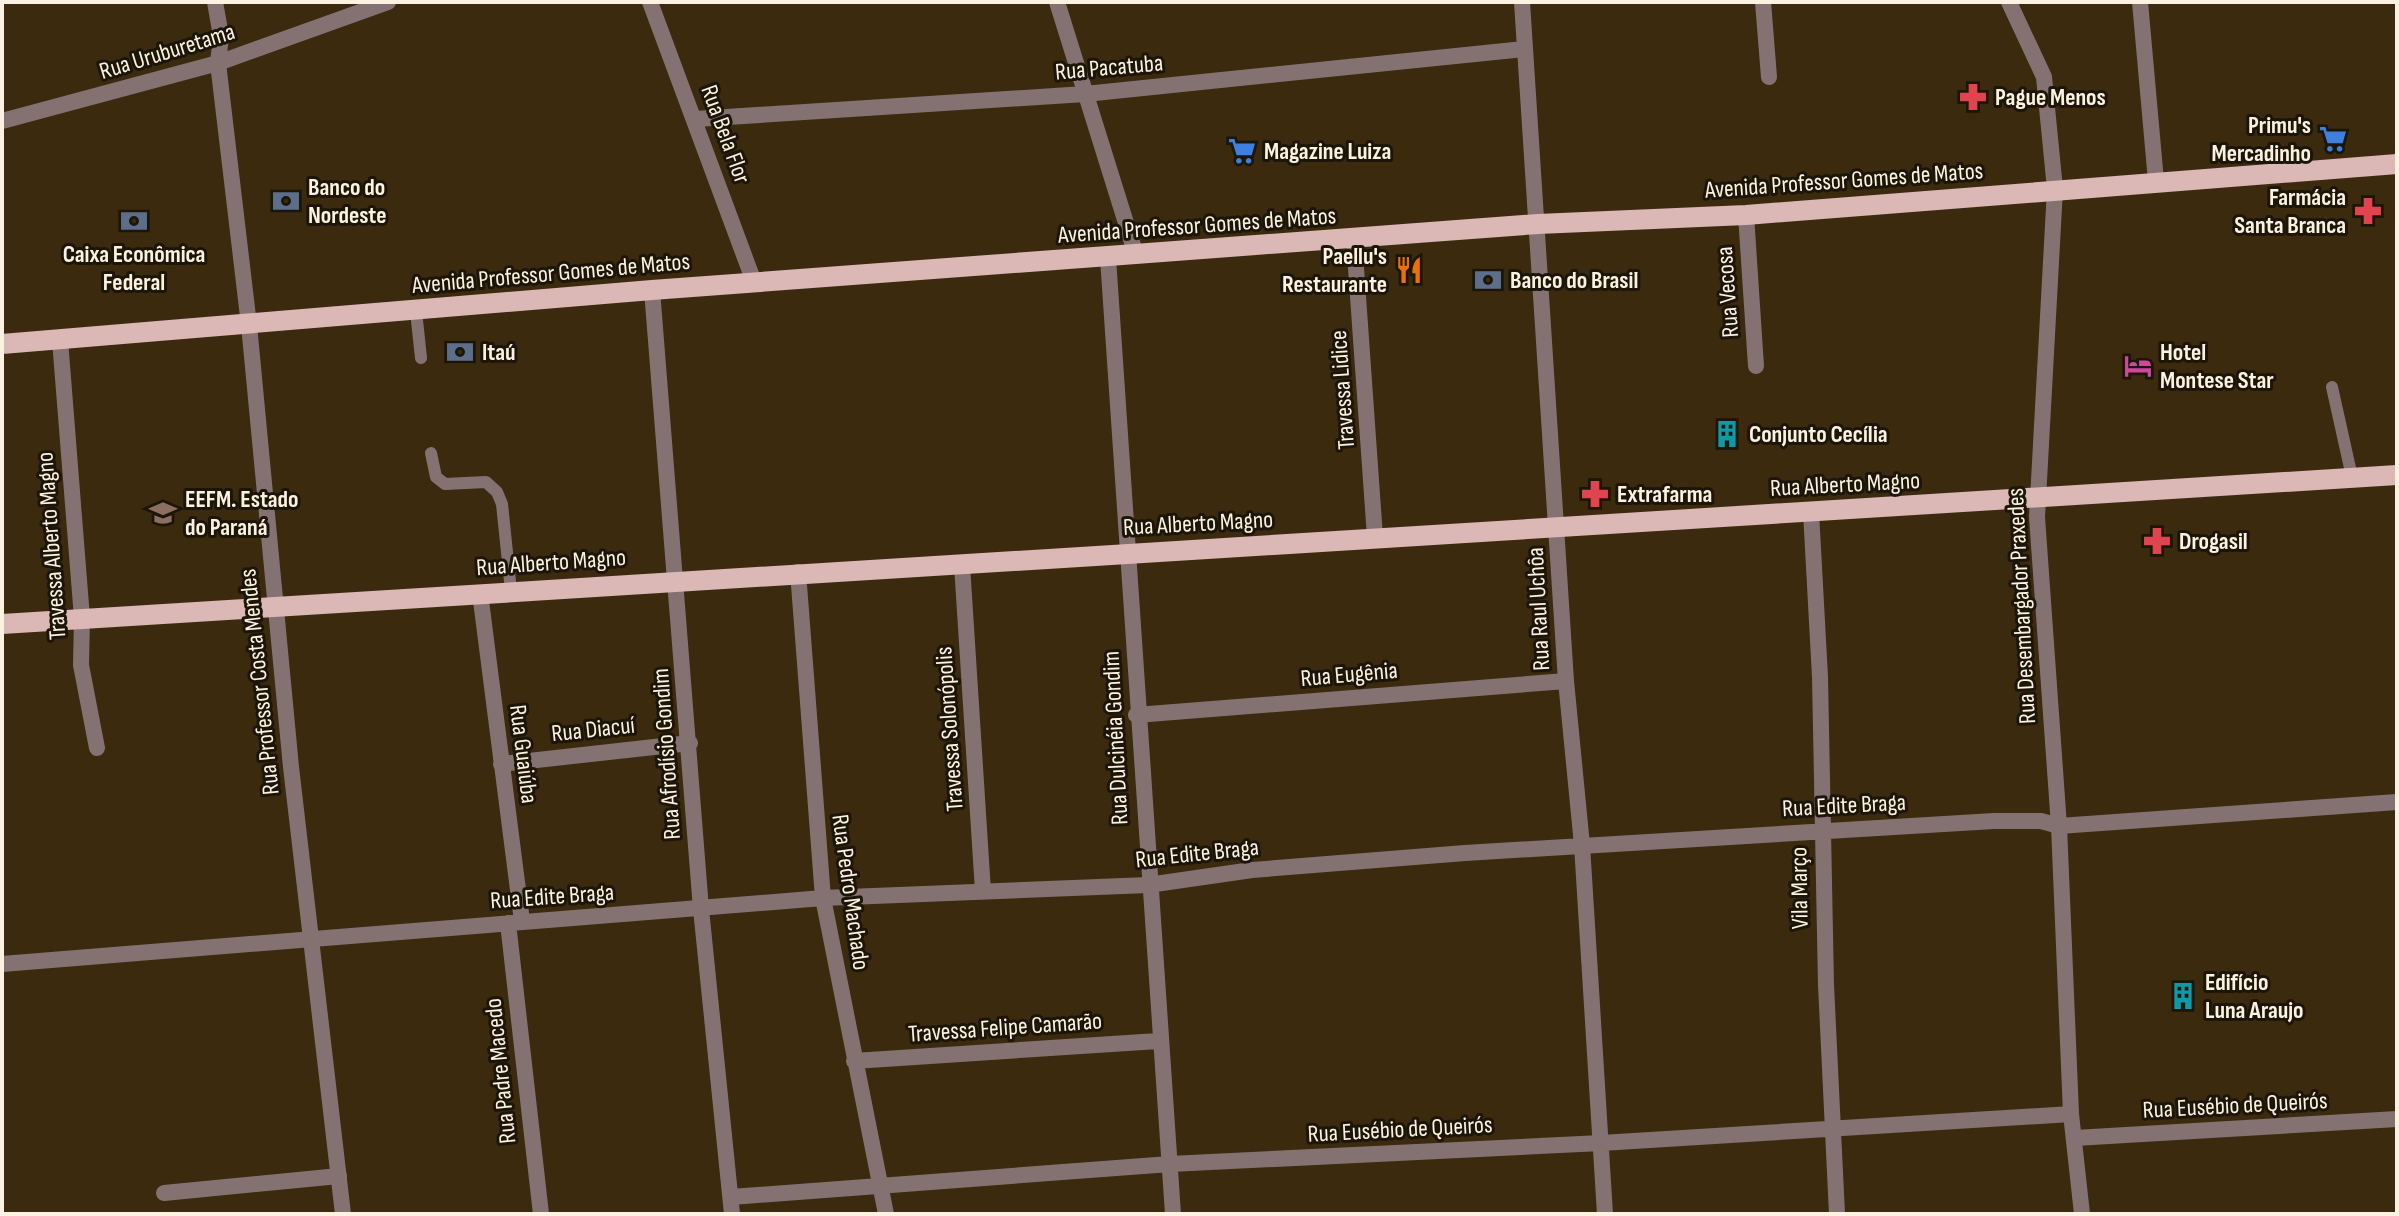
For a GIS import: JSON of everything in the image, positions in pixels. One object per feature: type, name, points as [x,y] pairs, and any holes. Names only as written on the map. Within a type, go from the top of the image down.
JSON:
[{"type":"main road","name":"Avenida Professor Gomes de Matos","points":[[2,344],[754,282],[1538,224],[1746,215],[2397,164]]},
{"type":"main road","name":"Rua Alberto Magno","points":[[2,624],[798,572],[962,565],[1129,552],[2397,475]]},
{"type":"street","name":"Rua Professor Costa Mendes","points":[[215,2],[221,36],[218,63],[249,325],[274,605],[343,1214]]},
{"type":"street","name":"Rua Uruburetama","points":[[2,121],[218,63],[388,2]]},
{"type":"street","name":"Rua Bela Flor","points":[[650,2],[754,282]]},
{"type":"street","points":[[1057,2],[1136,255]]},
{"type":"street","name":"Rua Raul Uchôa","points":[[1522,2],[1566,681],[1582,845],[1605,1214]]},
{"type":"street","points":[[1763,2],[1769,77]]},
{"type":"street","name":"Rua Desembargador Praxedes","points":[[2009,2],[2044,77],[2055,189],[2037,496],[2059,826],[2071,1114],[2082,1214]]},
{"type":"street","points":[[2140,2],[2156,181]]},
{"type":"street","name":"Rua Pacatuba","points":[[696,119],[1085,94],[1524,49]]},
{"type":"street","name":"Rua Vecosa","points":[[1746,215],[1756,366]]},
{"type":"street","name":"Travessa Lidice","points":[[1354,240],[1375,537]]},
{"type":"street","name":"Rua Dulcinéia Gondim","points":[[1108,258],[1158,1041],[1173,1214]]},
{"type":"street","name":"Rua Afrodísio Gondim","points":[[652,290],[701,909],[732,1206]]},
{"type":"street","name":"Travessa Alberto Magno","points":[[60,340],[82,618],[81,665],[97,748]]},
{"type":"street","name":"Vila Março","points":[[1811,512],[1820,677],[1822,829],[1837,1214]]},
{"type":"street","name":"Travessa Solonópolis","points":[[962,565],[983,891]]},
{"type":"street","name":"Rua Pedro Machado","points":[[798,572],[823,898],[886,1214]]},
{"type":"street","name":"Rua Guaiúba","points":[[480,593],[501,764],[515,922]]},
{"type":"street","name":"Rua Eugênia","points":[[1136,715],[1566,681]]},
{"type":"street","name":"Rua Diacuí","points":[[501,764],[690,743]]},
{"type":"street","name":"Rua Edite Braga","points":[[2,964],[823,898],[1148,885],[1252,870],[1582,845],[1822,829],[2025,820],[2059,826],[2397,802]]},
{"type":"street","name":"Rua Padre Macedo","points":[[515,922],[541,1214]]},
{"type":"street","name":"Travessa Felipe Camarão","points":[[854,1061],[1158,1041]]},
{"type":"street","name":"Rua Eusébio de Queirós","points":[[732,1206],[878,1184],[1021,1178],[1170,1164],[1601,1143],[1834,1126],[2071,1114]]},
{"type":"street","name":"Rua Eusébio de Queirós","points":[[2075,1138],[2397,1119]]},
{"type":"street","points":[[164,1193],[339,1176]]},
{"type":"lane","points":[[416,311],[421,358]]},
{"type":"lane","points":[[2332,387],[2352,477]]},
{"type":"lane","points":[[431,453],[436,477],[445,484],[486,482],[497,492],[502,504],[511,591]]},
{"type":"place","name":"Pague Menos","points":[[1973,97]]},
{"type":"place","name":"Primu's Mercadinho","points":[[2333,139]]},
{"type":"place","name":"Magazine Luiza","points":[[1242,151]]},
{"type":"place","name":"Banco do Nordeste","points":[[286,201]]},
{"type":"place","name":"Farmácia Santa Branca","points":[[2368,211]]},
{"type":"place","name":"Caixa Econômica Federal","points":[[134,221]]},
{"type":"place","name":"Paellu's Restaurante","points":[[1409,270]]},
{"type":"place","name":"Banco do Brasil","points":[[1488,280]]},
{"type":"place","name":"Itaú","points":[[460,352]]},
{"type":"place","name":"Hotel Montese Star","points":[[2138,366]]},
{"type":"place","name":"Conjunto Cecília","points":[[1727,434]]},
{"type":"place","name":"Extrafarma","points":[[1595,494]]},
{"type":"place","name":"EEFM. Estado do Paraná","points":[[163,513]]},
{"type":"place","name":"Drogasil","points":[[2157,541]]},
{"type":"place","name":"Edifício Luna Araujo","points":[[2183,996]]}]
